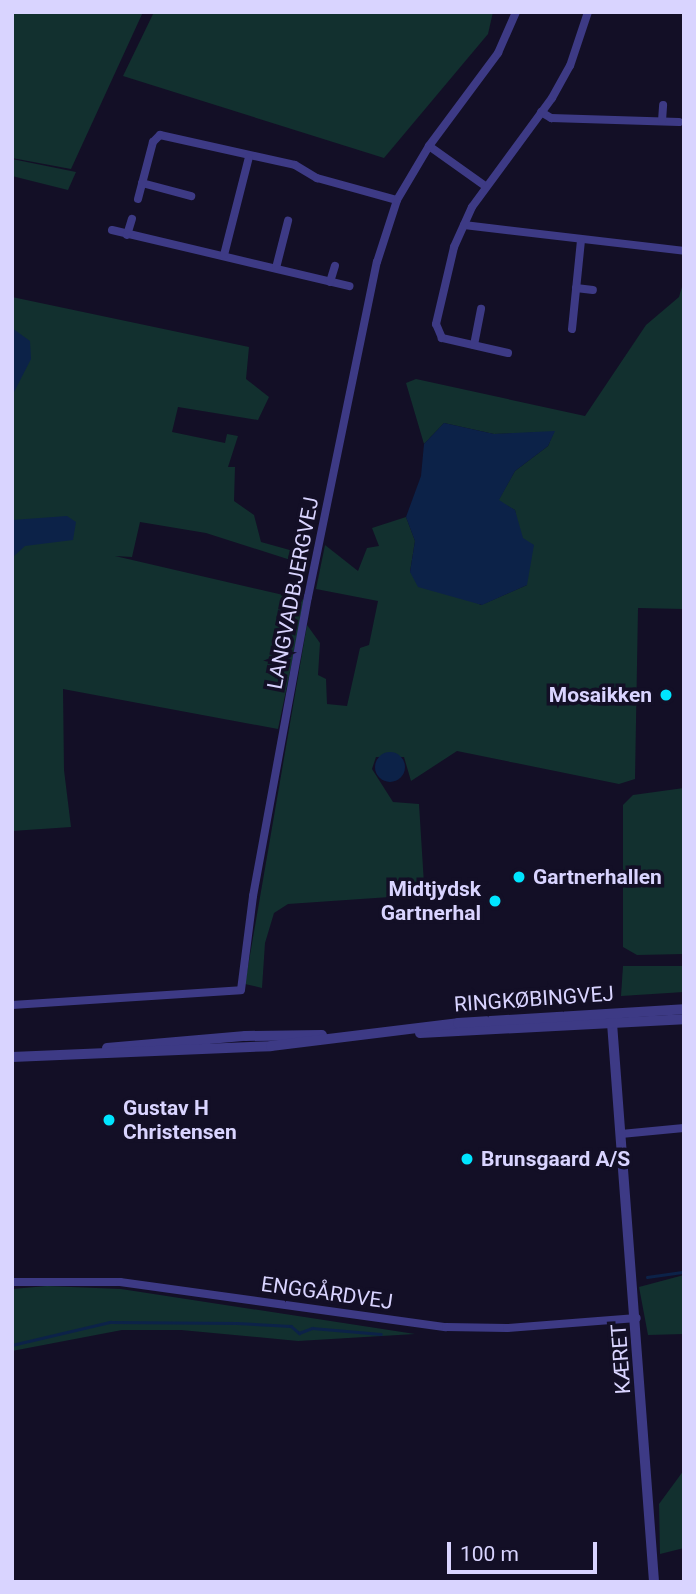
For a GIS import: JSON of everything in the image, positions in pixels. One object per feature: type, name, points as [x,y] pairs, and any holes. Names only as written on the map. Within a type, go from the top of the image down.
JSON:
[{"type":"street","name":"LANGVADBJERGVEJ","points":[[12,1005],[241,990],[253,896],[308,597],[376,262],[397,200],[429,146],[498,52],[516,12]]},
{"type":"street","points":[[509,353],[442,338],[436,324],[454,247],[464,225],[485,186],[541,112],[570,66],[588,12]]},
{"type":"street","points":[[662,121],[663,105]]},
{"type":"street","points":[[541,112],[551,118],[679,122]]},
{"type":"street","points":[[138,199],[155,136],[160,135],[249,157],[295,165],[317,178],[397,200]]},
{"type":"street","points":[[429,146],[485,186]]},
{"type":"street","points":[[224,255],[249,157]]},
{"type":"street","points":[[142,183],[191,196]]},
{"type":"street","points":[[127,235],[132,219]]},
{"type":"street","points":[[276,268],[288,221]]},
{"type":"street","points":[[464,225],[684,251]]},
{"type":"street","points":[[112,230],[209,256],[224,255],[349,286]]},
{"type":"street","points":[[572,329],[581,240]]},
{"type":"street","points":[[330,282],[335,266]]},
{"type":"street","points":[[576,288],[593,290]]},
{"type":"street","points":[[474,345],[481,310]]},
{"type":"street","name":"RINGKØBINGVEJ","points":[[12,1058],[194,1051],[388,1033],[458,1023],[684,1009]]},
{"type":"street","name":"RINGKØBINGVEJ","points":[[388,1033],[446,1034],[684,1019]]},
{"type":"street","name":"KÆRET","points":[[612,1023],[637,1318],[654,1582]]},
{"type":"street","points":[[621,1134],[684,1129]]},
{"type":"street","name":"ENGGÅRDVEJ","points":[[12,1282],[120,1282],[446,1327],[507,1328],[637,1318]]},
{"type":"green space","points":[[12,12],[143,12],[71,169],[12,158]]},
{"type":"green space","points":[[154,12],[493,12],[488,34],[384,158],[123,76]]},
{"type":"green space","points":[[12,159],[76,172],[68,190],[12,176]]},
{"type":"green space","points":[[684,280],[684,609],[638,608],[635,779],[619,784],[457,751],[411,781],[404,757],[376,757],[372,769],[393,802],[419,804],[424,884],[448,883],[448,893],[288,904],[274,913],[265,943],[262,988],[245,984],[307,625],[320,643],[318,675],[326,679],[327,704],[347,706],[360,648],[369,645],[378,601],[316,589],[325,545],[358,571],[367,548],[379,546],[372,528],[406,517],[415,541],[410,572],[481,605],[527,585],[515,510],[498,501],[515,471],[548,446],[554,432],[494,434],[444,423],[424,444],[406,383],[416,379],[585,416],[646,325],[679,297]]},
{"type":"green space","points":[[12,297],[249,347],[246,379],[269,397],[258,420],[178,407],[172,432],[225,443],[227,434],[238,436],[228,467],[235,467],[234,501],[254,515],[261,542],[304,554],[303,564],[206,533],[140,522],[132,557],[115,556],[305,600],[278,729],[63,689],[64,770],[71,827],[12,831]]},
{"type":"green space","points":[[684,788],[684,954],[637,955],[623,947],[623,805],[633,795]]},
{"type":"green space","points":[[623,966],[684,966],[684,992],[621,996]]},
{"type":"green space","points":[[684,1275],[684,1334],[648,1335],[639,1287]]},
{"type":"green space","points":[[47,1286],[121,1289],[415,1334],[298,1341],[181,1330],[122,1330],[12,1351],[12,1289]]},
{"type":"green space","points":[[684,1470],[684,1548],[660,1554],[659,1504]]},
{"type":"water","points":[[12,328],[30,341],[31,359],[12,396]]},
{"type":"water","points":[[444,423],[494,434],[555,431],[548,446],[515,471],[499,500],[515,510],[523,538],[534,545],[527,585],[482,605],[418,587],[410,572],[415,541],[406,517],[421,476],[424,444]]},
{"type":"water","points":[[67,516],[76,522],[73,540],[25,546],[14,556],[12,571],[12,520]]},
{"type":"water","points":[[390,752],[401,756],[405,767],[401,778],[390,782],[379,778],[375,767],[379,756]]},
{"type":"waterway","points":[[647,1277],[684,1272]]},
{"type":"waterway","points":[[12,1345],[110,1322],[237,1323],[291,1326],[299,1333],[312,1328],[381,1334]]},
{"type":"place","name":"Mosaikken","points":[[666,695]]},
{"type":"place","name":"Gartnerhallen","points":[[519,877]]},
{"type":"place","name":"Midtjydsk Gartnerhal","points":[[495,901]]},
{"type":"place","name":"Gustav H Christensen","points":[[109,1120]]},
{"type":"place","name":"Brunsgaard A/S","points":[[467,1159]]}]
